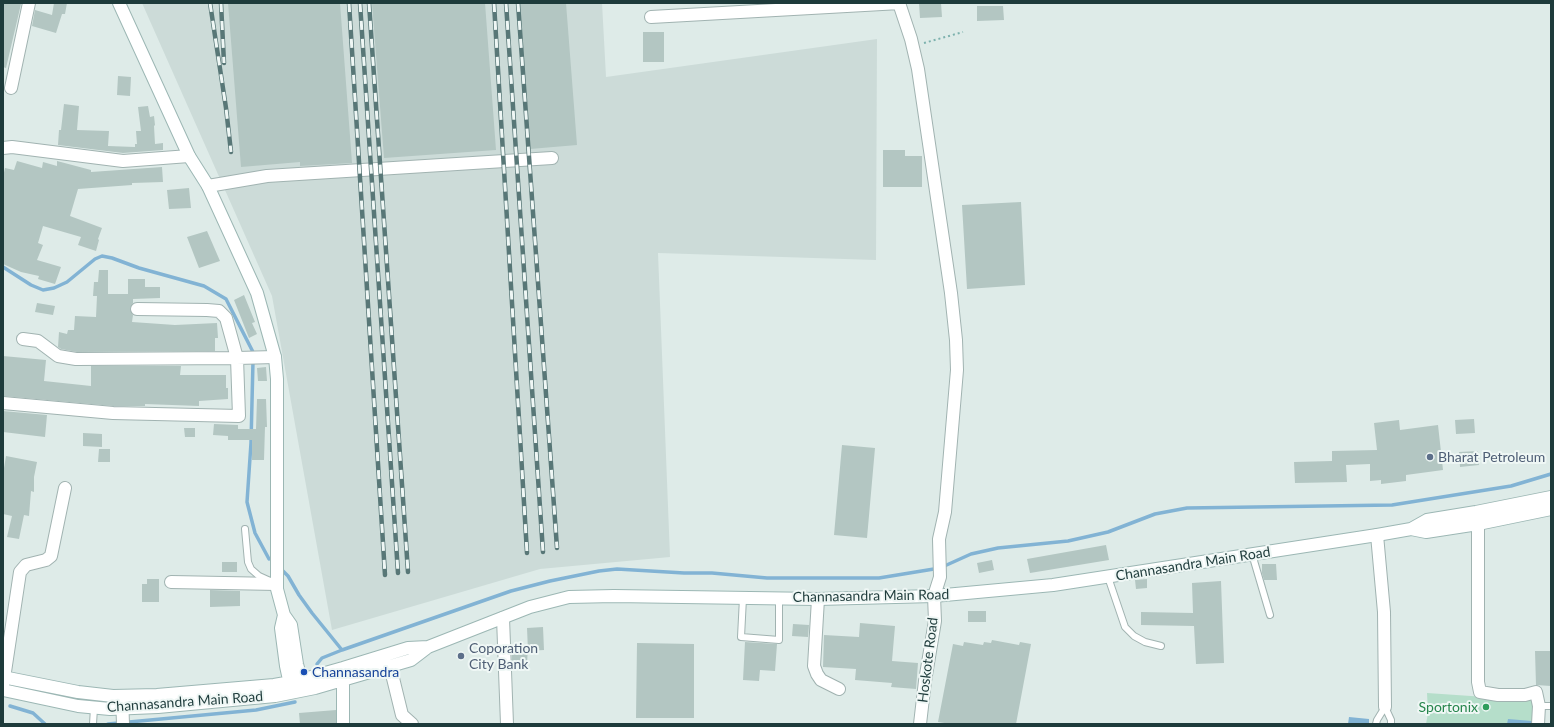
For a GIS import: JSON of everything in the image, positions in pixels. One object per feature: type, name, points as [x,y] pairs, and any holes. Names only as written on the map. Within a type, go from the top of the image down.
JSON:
[{"type":"street","points":[[11,88],[29,3]]},
{"type":"street","points":[[119,3],[189,156],[208,186],[257,293],[275,356],[277,379],[277,584],[284,616],[281,628],[286,666],[297,686]]},
{"type":"street","points":[[651,17],[900,3]]},
{"type":"street","name":"Hoskote Road","points":[[900,3],[913,46],[918,69],[951,293],[956,340],[957,370],[945,512],[939,539],[940,577],[934,596],[935,621],[925,681],[920,724]]},
{"type":"street","points":[[3,148],[12,147],[123,161],[189,156]]},
{"type":"street","points":[[208,186],[267,176],[552,158]]},
{"type":"street","points":[[3,403],[113,413],[240,416],[237,358],[226,318],[219,311],[137,309]]},
{"type":"street","points":[[23,339],[38,341],[58,356],[76,359],[237,358],[275,356]]},
{"type":"street","points":[[3,680],[20,572],[26,565],[46,560],[51,556],[65,488]]},
{"type":"street","name":"Channasandra Main Road","points":[[3,690],[93,717],[123,716],[158,707],[275,696],[297,686],[343,674],[390,666],[411,660],[428,647],[530,607],[569,597],[614,596],[818,599],[934,596],[1053,585],[1377,535],[1411,528],[1427,520],[1551,497]]},
{"type":"street","name":"Channasandra Main Road","points":[[1411,528],[1426,532],[1478,524],[1551,509]]},
{"type":"street","points":[[1478,524],[1478,682],[1480,692],[1498,695],[1525,695],[1536,692],[1545,706],[1538,724]]},
{"type":"street","points":[[1377,535],[1384,612],[1385,708]]},
{"type":"street","points":[[171,582],[277,584]]},
{"type":"street","points":[[818,599],[814,666],[821,680],[838,690]]},
{"type":"street","points":[[503,618],[507,724]]},
{"type":"street","points":[[343,724],[343,674],[408,648],[428,647]]},
{"type":"street","points":[[390,666],[402,715],[412,724]]},
{"type":"street","name":"Channasandra Main Road","points":[[3,680],[78,692],[122,696],[157,695],[274,685],[297,686]]},
{"type":"street","points":[[122,696],[123,716]]},
{"type":"lane","points":[[245,529],[248,562],[251,569],[259,576],[277,584]]},
{"type":"lane","points":[[1252,554],[1270,615]]},
{"type":"lane","points":[[1108,577],[1125,627],[1134,636],[1144,642],[1161,646]]},
{"type":"lane","points":[[743,598],[742,637],[779,640],[779,598]]},
{"type":"lane","points":[[1376,724],[1385,708],[1391,720],[1391,724]]},
{"type":"path","points":[[913,46],[963,32]]},
{"type":"shaded area","points":[[142,3],[602,3],[606,77],[877,39],[876,260],[658,253],[670,557],[540,569],[332,630],[272,296]]},
{"type":"green space","name":"Sportonix","points":[[1427,693],[1544,701],[1544,724],[1426,724],[1428,713]]},
{"type":"water","points":[[1349,717],[1369,719],[1369,724],[1348,724]]},
{"type":"water","points":[[1508,719],[1532,721],[1532,724],[1507,724]]},
{"type":"building","points":[[3,3],[21,4],[6,68],[3,67]]},
{"type":"building","points":[[54,3],[67,3],[65,14],[62,14],[56,33],[32,26],[35,10],[52,15]]},
{"type":"building","points":[[228,3],[340,3],[352,163],[300,166],[300,162],[241,167]]},
{"type":"building","points":[[372,3],[485,3],[496,150],[384,158]]},
{"type":"building","points":[[519,3],[566,3],[577,145],[530,149]]},
{"type":"building","points":[[919,3],[941,3],[942,17],[920,18]]},
{"type":"building","points":[[977,6],[1003,6],[1004,20],[977,21]]},
{"type":"building","points":[[643,32],[664,32],[664,62],[643,62]]},
{"type":"building","points":[[118,76],[131,77],[130,96],[117,95]]},
{"type":"building","points":[[64,104],[79,106],[77,130],[109,131],[108,146],[135,147],[135,144],[137,144],[136,131],[141,131],[138,107],[148,106],[150,117],[154,116],[155,144],[163,143],[163,150],[123,153],[58,145]]},
{"type":"building","points":[[883,150],[905,150],[905,156],[922,156],[922,187],[883,187]]},
{"type":"building","points":[[17,161],[42,168],[43,162],[57,166],[57,161],[91,170],[91,172],[162,167],[163,182],[132,183],[132,185],[78,189],[70,216],[102,228],[96,251],[78,245],[81,237],[43,226],[38,243],[43,245],[37,260],[61,267],[55,284],[38,279],[39,276],[21,272],[3,264],[3,177],[5,168],[14,170]]},
{"type":"building","points":[[189,188],[191,208],[169,209],[167,190]]},
{"type":"building","points":[[1021,202],[1025,285],[967,289],[962,205]]},
{"type":"building","points":[[207,231],[220,261],[199,268],[187,237]]},
{"type":"building","points":[[99,270],[108,270],[108,294],[128,294],[128,279],[145,279],[145,287],[160,287],[160,298],[133,299],[130,309],[133,315],[132,322],[175,325],[217,323],[218,338],[215,338],[215,351],[77,352],[58,347],[59,332],[67,334],[68,330],[74,330],[75,316],[96,317],[97,296],[93,296],[94,282],[98,282]]},
{"type":"building","points":[[244,295],[255,322],[252,323],[257,334],[249,338],[234,300]]},
{"type":"building","points":[[37,303],[55,306],[53,315],[35,312]]},
{"type":"building","points":[[3,356],[46,360],[44,381],[91,386],[91,366],[181,366],[180,375],[226,375],[228,399],[199,401],[199,406],[145,404],[145,406],[113,406],[3,396]]},
{"type":"building","points":[[266,367],[267,381],[258,381],[257,368]]},
{"type":"building","points":[[257,399],[266,399],[267,427],[265,427],[264,460],[252,460],[252,440],[228,440],[228,436],[213,435],[214,424],[238,425],[238,429],[256,429]]},
{"type":"building","points":[[3,411],[47,415],[45,437],[3,432]]},
{"type":"building","points":[[1474,419],[1475,433],[1456,434],[1455,420]]},
{"type":"building","points":[[1399,420],[1400,430],[1438,425],[1443,470],[1406,475],[1406,481],[1381,484],[1381,480],[1370,481],[1370,464],[1346,465],[1347,482],[1295,483],[1294,462],[1332,461],[1332,451],[1377,450],[1374,423]]},
{"type":"building","points":[[184,428],[195,428],[195,437],[185,437]]},
{"type":"building","points":[[83,433],[102,434],[102,447],[83,446]]},
{"type":"building","points":[[842,445],[875,448],[867,538],[834,535]]},
{"type":"building","points":[[99,449],[110,449],[110,462],[98,462]]},
{"type":"building","points":[[1478,451],[1479,465],[1460,467],[1459,452]]},
{"type":"building","points":[[6,456],[37,462],[34,477],[34,492],[31,491],[29,516],[24,515],[19,539],[7,537],[12,516],[3,514],[3,474]]},
{"type":"building","points":[[1106,545],[1109,560],[1030,573],[1027,559]]},
{"type":"building","points":[[992,560],[994,570],[979,573],[977,563]]},
{"type":"building","points":[[222,562],[237,562],[237,572],[222,572]]},
{"type":"building","points":[[1262,564],[1276,564],[1277,580],[1264,580]]},
{"type":"building","points":[[147,579],[159,579],[159,602],[142,602],[142,584],[147,584]]},
{"type":"building","points":[[1147,579],[1147,588],[1136,589],[1135,580]]},
{"type":"building","points":[[1221,581],[1224,663],[1196,664],[1194,626],[1141,625],[1141,612],[1193,613],[1192,583]]},
{"type":"building","points":[[210,590],[240,591],[240,606],[210,607]]},
{"type":"building","points":[[968,611],[986,611],[986,622],[968,622]]},
{"type":"building","points":[[860,623],[895,626],[892,661],[918,663],[916,689],[891,687],[892,683],[855,680],[856,669],[823,667],[824,635],[859,637]]},
{"type":"building","points":[[793,624],[809,625],[808,637],[792,636]]},
{"type":"building","points":[[543,627],[544,650],[528,651],[527,628]]},
{"type":"building","points":[[992,640],[1019,645],[1020,642],[1031,644],[1016,724],[951,724],[938,722],[953,644],[963,646],[964,642],[983,645],[984,642],[991,643]]},
{"type":"building","points":[[745,642],[777,644],[775,671],[760,670],[759,681],[743,680]]},
{"type":"building","points":[[637,643],[694,644],[694,718],[636,718]]},
{"type":"building","points":[[512,645],[528,646],[527,664],[512,664]]},
{"type":"building","points":[[1535,651],[1551,651],[1551,686],[1536,685]]},
{"type":"building","points":[[336,710],[336,724],[300,724],[299,713]]},
{"type":"waterway","points":[[3,267],[31,285],[43,290],[54,288],[67,282],[95,259],[102,256],[204,286],[226,299],[253,352]]},
{"type":"waterway","points":[[253,361],[251,443],[247,502],[255,533],[269,559]]},
{"type":"waterway","points":[[317,664],[322,658],[342,650],[511,591],[599,571],[617,569],[712,573],[767,578],[879,578],[940,568],[971,554],[998,548],[1068,541],[1108,532],[1155,514],[1187,508],[1392,505],[1511,486],[1551,474]]},
{"type":"waterway","points":[[281,569],[288,576],[312,613],[342,650]]},
{"type":"waterway","points":[[108,724],[256,710],[295,702]]},
{"type":"waterway","points":[[10,706],[33,713],[45,724]]},
{"type":"railway","points":[[210,3],[231,152]]},
{"type":"railway","points":[[221,3],[224,63]]},
{"type":"railway","points":[[349,3],[385,575]]},
{"type":"railway","points":[[360,3],[398,573]]},
{"type":"railway","points":[[369,3],[408,572]]},
{"type":"railway","points":[[494,3],[527,553]]},
{"type":"railway","points":[[506,3],[543,552]]},
{"type":"railway","points":[[518,3],[557,548]]},
{"type":"place","name":"Bharat Petroleum","points":[[1430,457]]},
{"type":"place","name":"Coporation City Bank","points":[[461,656]]},
{"type":"place","name":"Channasandra","points":[[304,672]]},
{"type":"place","name":"Sportonix","points":[[1486,707]]}]
